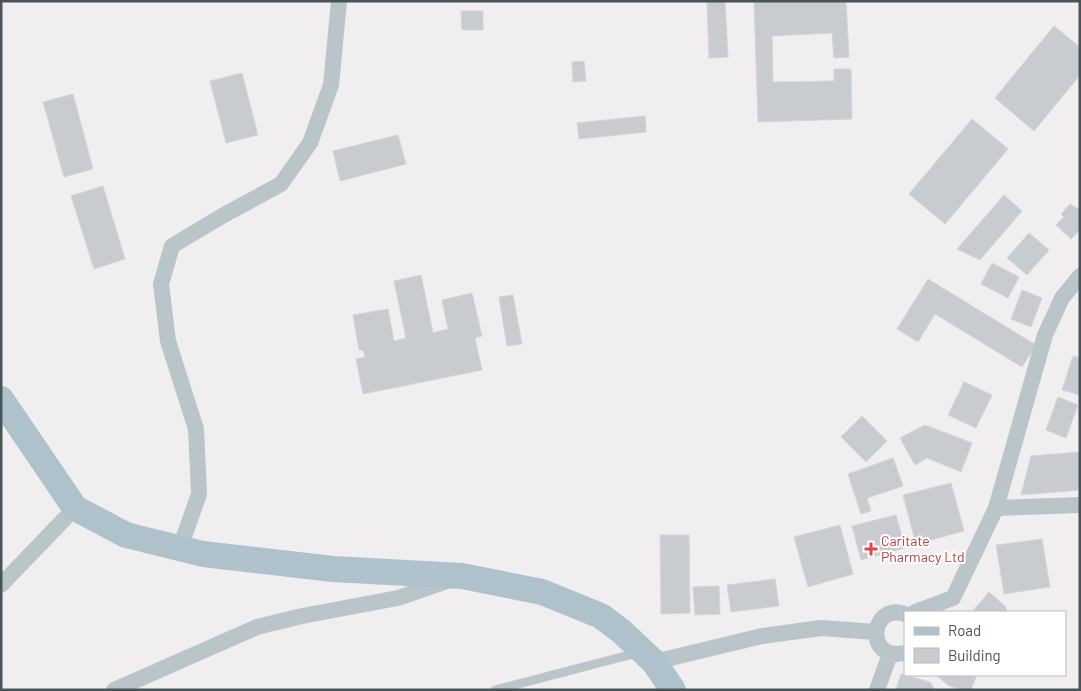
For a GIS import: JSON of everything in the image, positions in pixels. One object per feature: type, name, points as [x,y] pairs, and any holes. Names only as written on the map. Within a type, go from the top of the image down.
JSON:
[{"type":"main road","points":[[1,399],[75,508],[126,535],[203,554],[333,569],[462,576],[542,592],[601,616],[621,631],[648,657],[673,690]]},
{"type":"street","points":[[180,548],[199,494],[196,429],[168,341],[162,284],[172,246],[281,184],[310,144],[331,86],[339,1]]},
{"type":"street","points":[[942,611],[953,598],[996,508],[1045,335],[1062,298],[1080,276]]},
{"type":"street","points":[[996,508],[1080,505]]},
{"type":"street","points":[[1,585],[75,508]]},
{"type":"street","points":[[114,690],[257,627],[398,598],[462,576]]},
{"type":"street","points":[[918,611],[953,598]]},
{"type":"street","points":[[877,690],[898,654],[879,646],[876,632],[881,619],[887,615],[893,613],[904,614]]},
{"type":"street","points":[[648,657],[762,636],[821,628],[876,632]]},
{"type":"lane","points":[[495,690],[648,657]]},
{"type":"building","points":[[707,1],[725,1],[728,57],[709,58]]},
{"type":"building","points":[[754,1],[846,1],[849,57],[834,58],[832,33],[772,36],[773,82],[834,81],[834,69],[851,69],[852,119],[758,122]]},
{"type":"building","points":[[461,11],[483,11],[483,30],[462,30]]},
{"type":"building","points":[[1054,26],[1080,47],[1080,75],[1034,131],[995,98]]},
{"type":"building","points":[[584,61],[586,81],[573,82],[572,62]]},
{"type":"building","points":[[242,73],[258,135],[226,143],[210,81]]},
{"type":"building","points":[[73,94],[93,169],[64,177],[43,102]]},
{"type":"building","points":[[645,116],[646,132],[579,139],[577,123]]},
{"type":"building","points":[[972,119],[1008,149],[945,224],[909,194]]},
{"type":"building","points":[[398,135],[406,164],[340,181],[333,151]]},
{"type":"building","points":[[103,186],[125,259],[94,269],[71,196]]},
{"type":"building","points":[[1004,195],[1022,211],[980,260],[957,249]]},
{"type":"building","points":[[1070,204],[1080,210],[1080,230],[1071,239],[1056,225],[1064,217],[1061,214]]},
{"type":"building","points":[[1029,233],[1049,250],[1027,275],[1007,258]]},
{"type":"building","points":[[992,263],[1019,277],[1008,298],[981,284]]},
{"type":"building","points":[[421,275],[433,333],[448,329],[442,300],[472,293],[482,336],[475,338],[482,370],[363,394],[356,359],[365,357],[363,350],[359,350],[353,315],[388,309],[394,341],[406,338],[394,281]]},
{"type":"building","points":[[928,279],[1036,345],[1022,367],[935,314],[918,342],[897,329]]},
{"type":"building","points":[[1022,290],[1042,298],[1031,327],[1011,319]]},
{"type":"building","points":[[513,295],[522,344],[507,346],[499,297]]},
{"type":"building","points":[[1073,356],[1080,358],[1080,395],[1062,390]]},
{"type":"building","points":[[964,382],[992,395],[976,428],[948,415]]},
{"type":"building","points":[[1058,397],[1078,405],[1066,438],[1046,430]]},
{"type":"building","points":[[862,416],[887,441],[866,462],[841,437]]},
{"type":"building","points":[[925,425],[972,443],[961,472],[927,458],[915,465],[900,438]]},
{"type":"building","points":[[1080,452],[1080,490],[1021,495],[1031,456]]},
{"type":"building","points":[[893,458],[903,486],[867,498],[871,511],[861,514],[848,474]]},
{"type":"building","points":[[951,483],[964,531],[916,544],[903,495]]},
{"type":"building","points":[[896,515],[905,548],[861,560],[852,526]]},
{"type":"building","points":[[840,525],[853,574],[808,587],[794,537]]},
{"type":"building","points":[[660,535],[689,535],[690,613],[661,614]]},
{"type":"building","points":[[1042,539],[1050,587],[1004,594],[996,545]]},
{"type":"building","points":[[775,579],[779,606],[731,612],[727,585]]},
{"type":"building","points":[[719,586],[720,614],[695,615],[693,587]]},
{"type":"building","points":[[989,592],[1006,607],[1007,611],[973,611]]},
{"type":"building","points":[[901,674],[930,682],[935,690],[896,690]]},
{"type":"building","points":[[937,676],[976,677],[971,690],[961,690],[948,685]]},
{"type":"place","name":"Caritate Pharmacy Ltd","points":[[871,549]]}]
